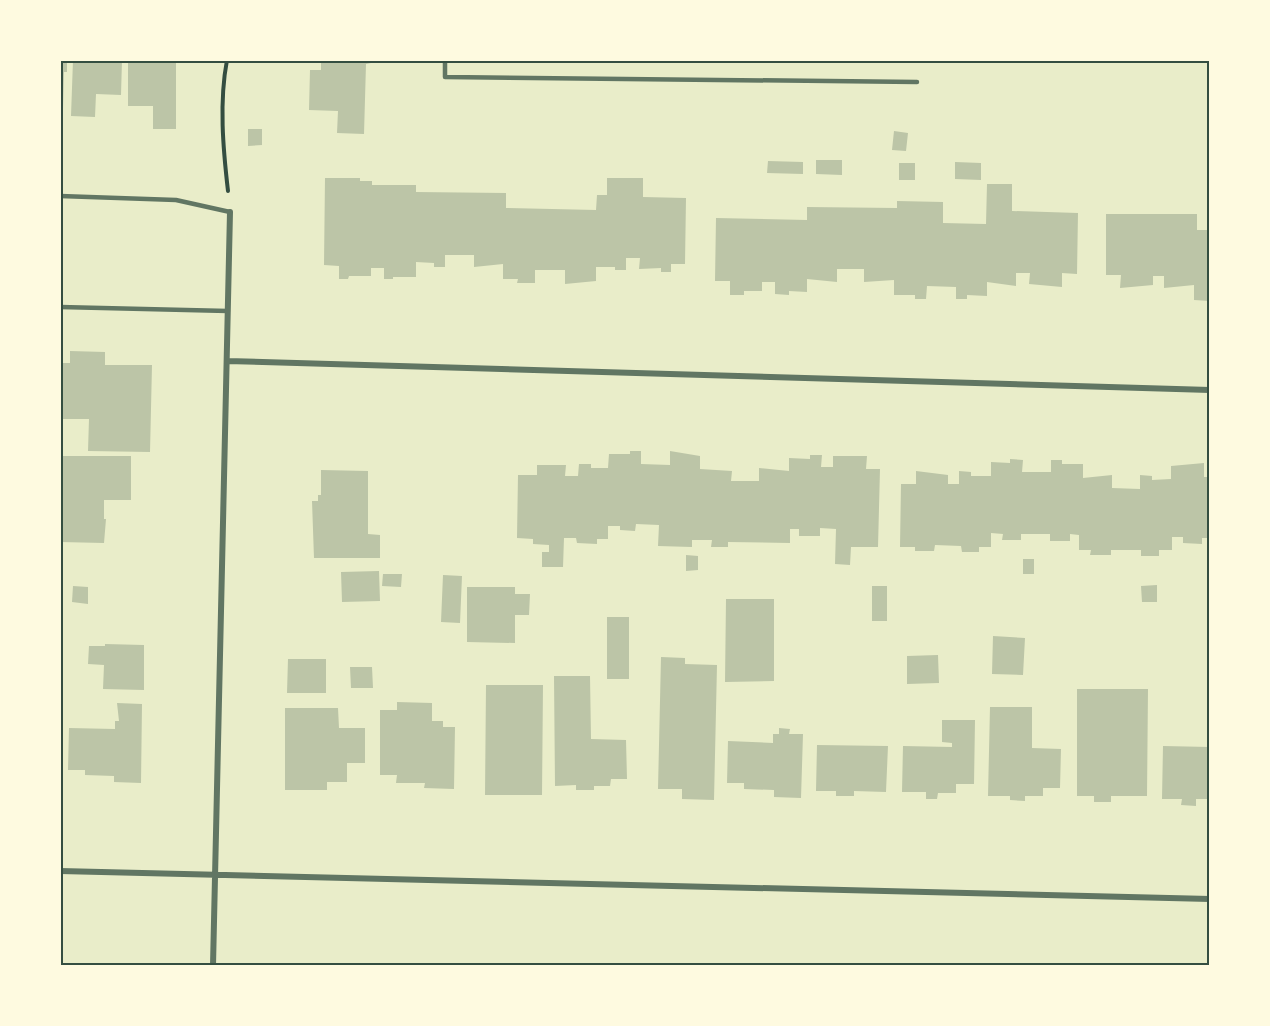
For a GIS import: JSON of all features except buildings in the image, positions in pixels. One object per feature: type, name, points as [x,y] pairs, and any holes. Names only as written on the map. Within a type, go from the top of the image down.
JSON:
[{"type":"street","points":[[213,966],[217,875],[230,212]]},
{"type":"street","points":[[227,361],[1210,390]]},
{"type":"street","points":[[60,871],[1210,899]]},
{"type":"lane","points":[[445,60],[445,77],[917,82]]},
{"type":"lane","points":[[60,196],[176,200],[230,212]]},
{"type":"lane","points":[[60,307],[228,311]]},
{"type":"path","points":[[227,60],[224,76],[224,152],[230,212]]}]
